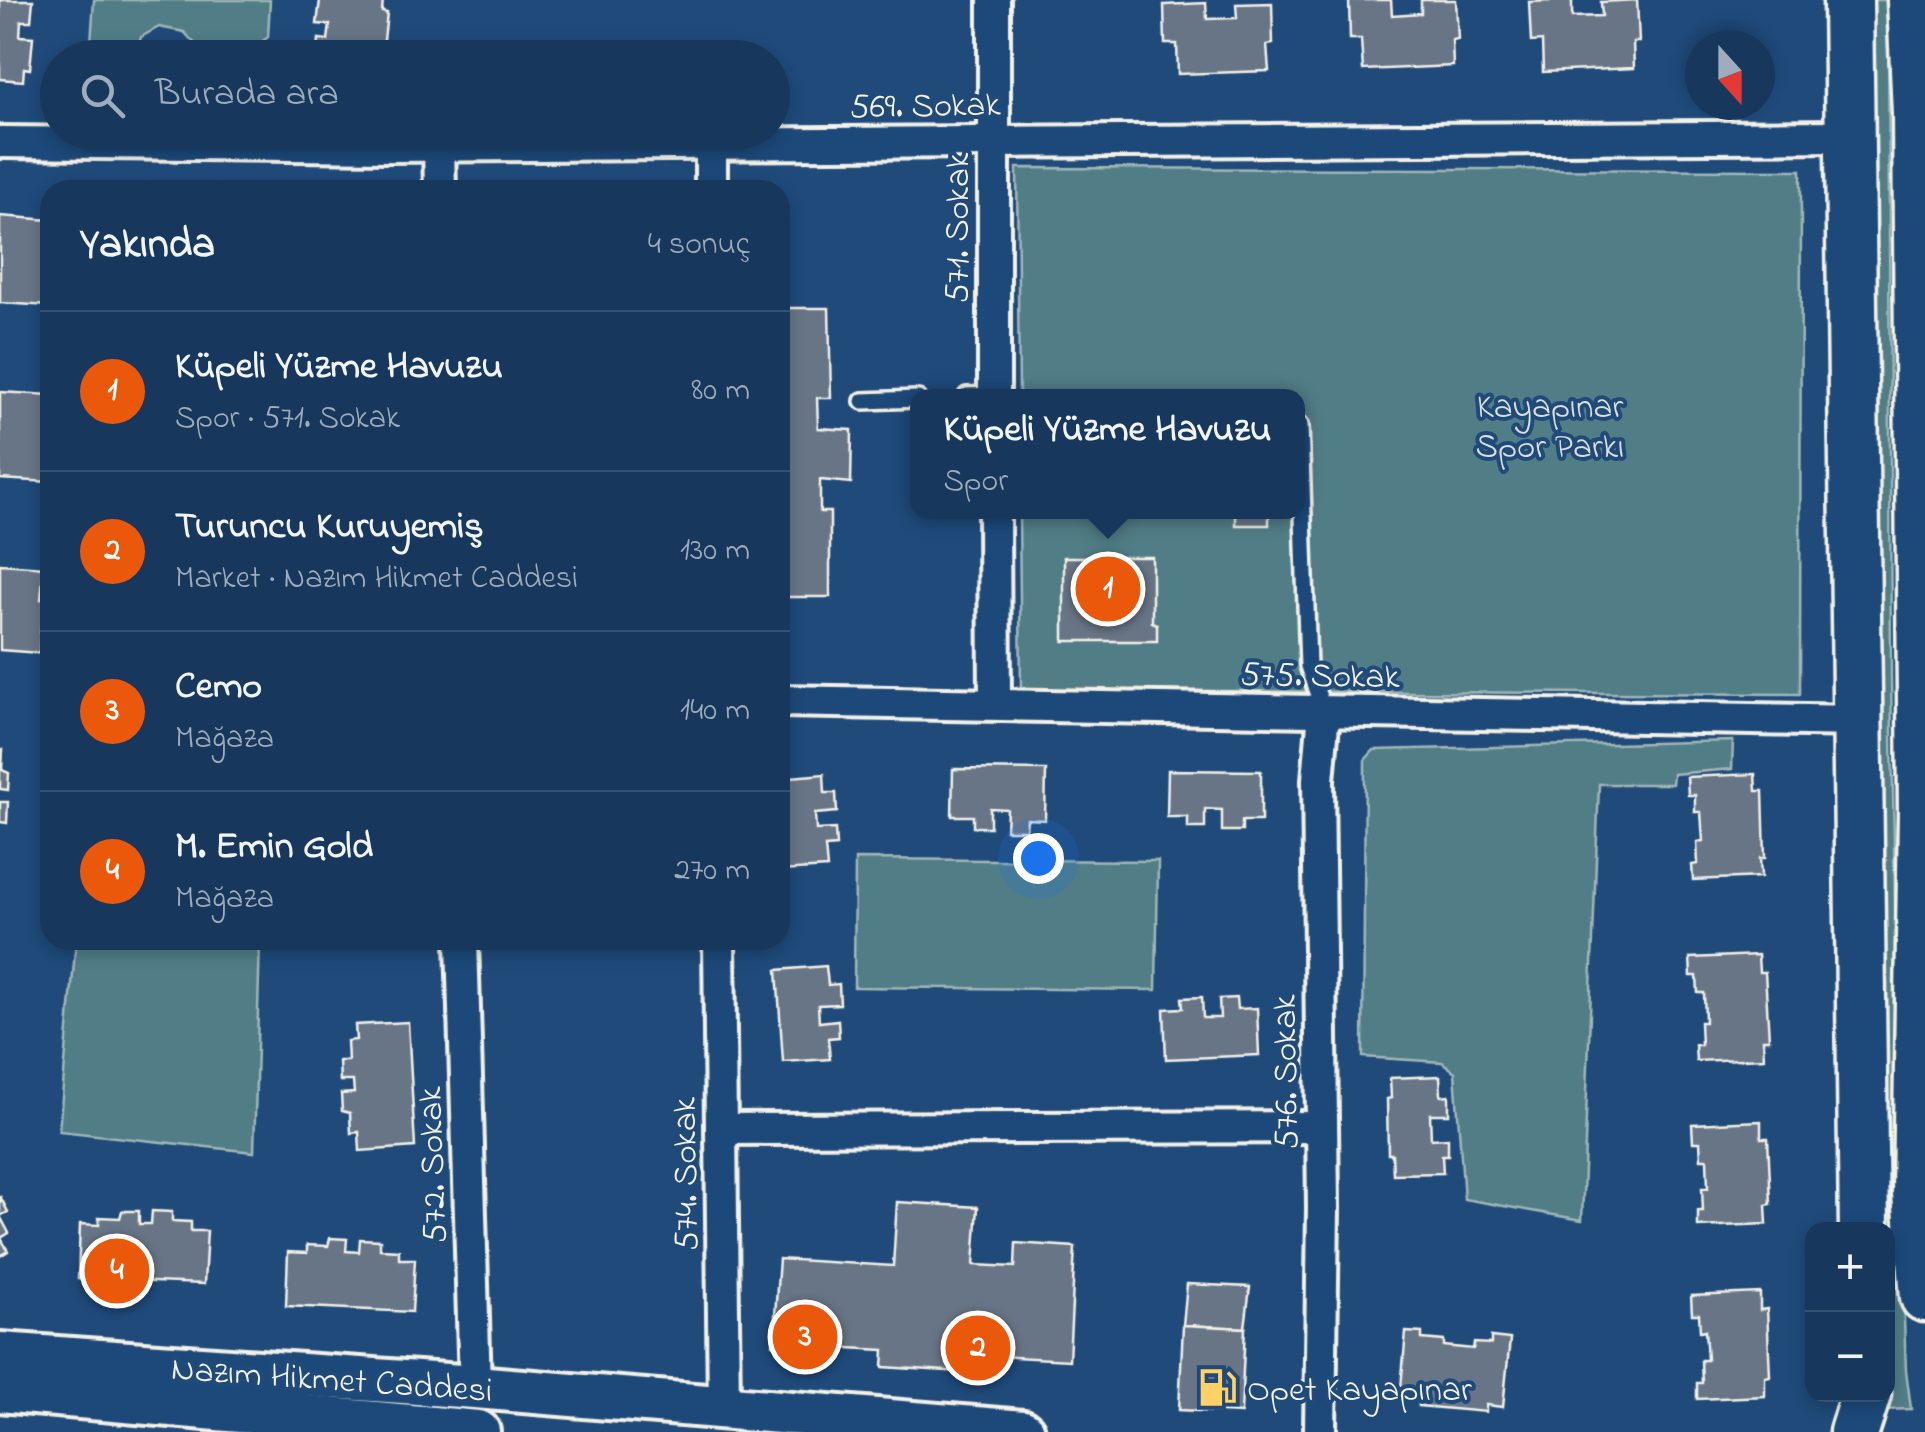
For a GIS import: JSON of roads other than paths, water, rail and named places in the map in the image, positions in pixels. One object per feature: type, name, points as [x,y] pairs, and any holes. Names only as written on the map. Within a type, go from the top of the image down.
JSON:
[{"type":"main road","points":[[1848,0],[1864,1222]]},
{"type":"main road","points":[[1912,0],[1918,203],[1924,975],[1917,1193],[1925,1297]]},
{"type":"main road","name":"Nazım Hikmet Caddesi","points":[[0,1354],[1023,1432]]},
{"type":"main road","name":"Nazım Hikmet Caddesi","points":[[0,1390],[478,1432]]},
{"type":"main road","points":[[1854,1432],[1863,1402]]},
{"type":"street","name":"571. Sokak","points":[[994,0],[994,389]]},
{"type":"street","name":"569. Sokak","points":[[790,143],[1851,136]]},
{"type":"street","name":"569. Sokak","points":[[0,142],[40,142]]},
{"type":"street","points":[[438,150],[440,180]]},
{"type":"street","points":[[711,150],[711,180]]},
{"type":"street","points":[[994,519],[995,703]]},
{"type":"street","name":"575. Sokak","points":[[790,701],[1858,721]]},
{"type":"street","name":"576. Sokak","points":[[1320,1432],[1318,780],[1324,712]]},
{"type":"street","name":"572. Sokak","points":[[462,950],[475,1388]]},
{"type":"street","name":"574. Sokak","points":[[719,950],[724,1408]]},
{"type":"street","points":[[721,1129],[1322,1127]]},
{"type":"lane","points":[[863,401],[910,399]]},
{"type":"lane","points":[[1303,519],[1308,666],[1324,712]]},
{"type":"place","name":"Küpeli Yüzme Havuzu","points":[[1108,589]]},
{"type":"place","name":"M. Emin Gold","points":[[117,1271]]},
{"type":"place","name":"Cemo","points":[[805,1337]]},
{"type":"place","name":"Turuncu Kuruyemiş","points":[[978,1348]]},
{"type":"place","name":"Opet Kayapınar","points":[[1217,1388]]},
{"type":"park label","name":"Kayapınar Spor Parkı","points":[[1550,425]]}]
